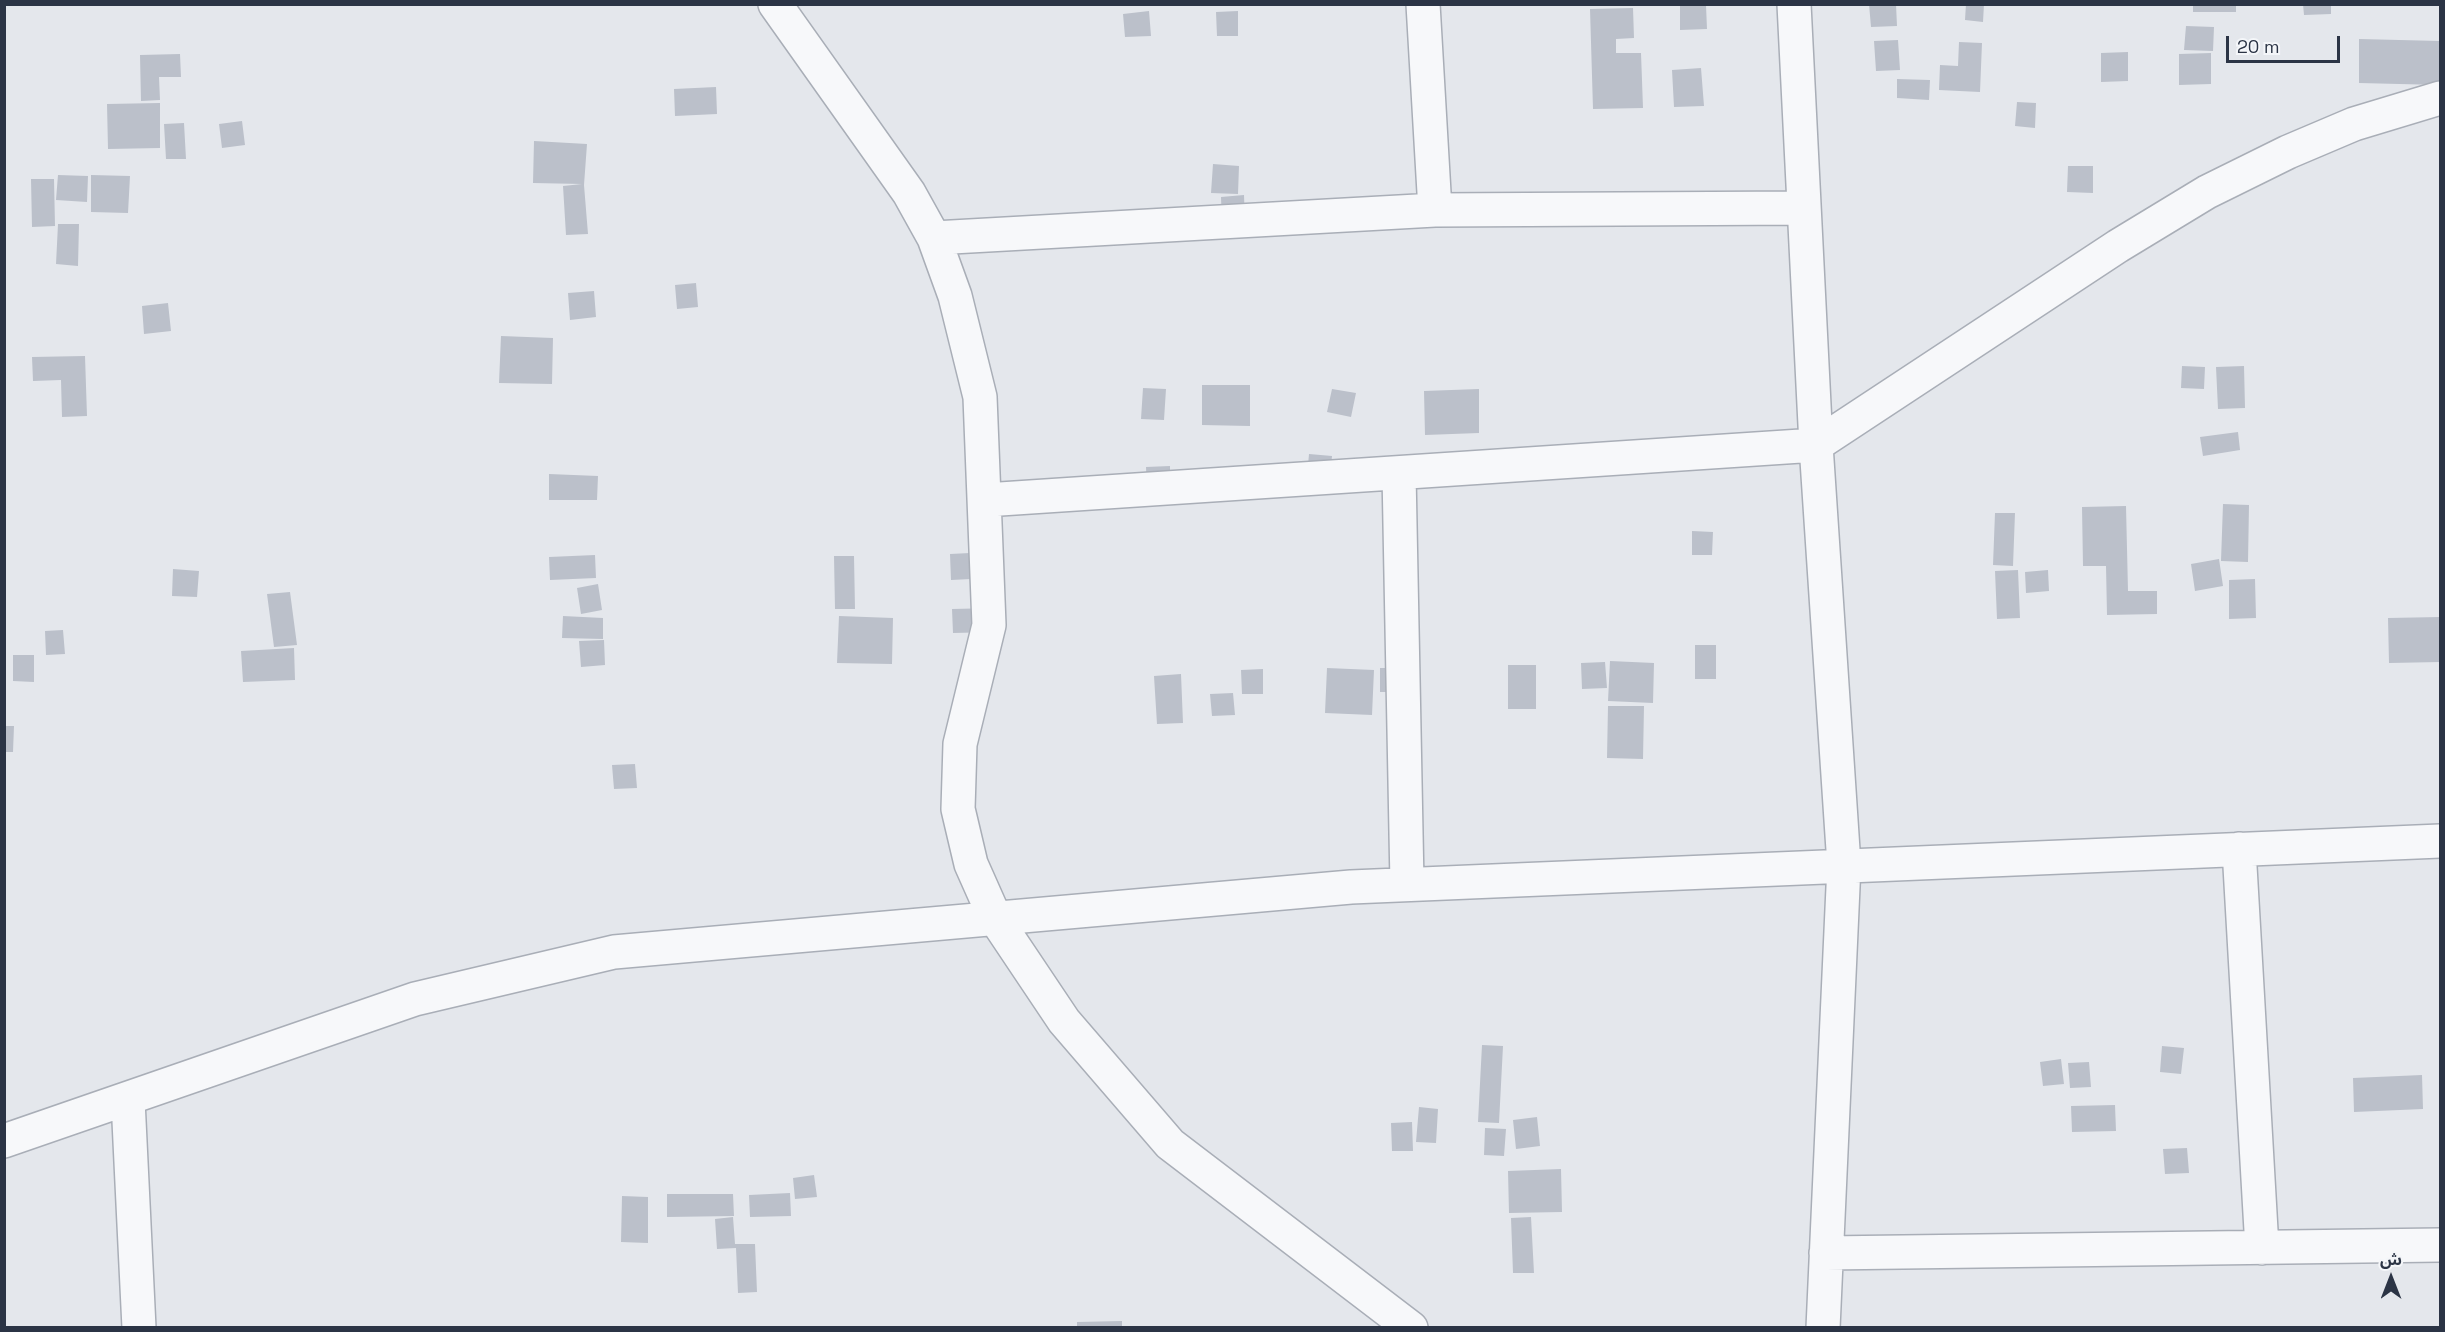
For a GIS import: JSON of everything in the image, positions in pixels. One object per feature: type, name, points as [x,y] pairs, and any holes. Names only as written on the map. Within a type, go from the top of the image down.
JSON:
[{"type":"street","points":[[775,4],[909,193],[934,238],[955,296],[980,397],[989,625],[960,744],[958,809],[971,864],[995,918],[1064,1021],[1170,1144],[1411,1328]]},
{"type":"street","points":[[1423,4],[1435,210]]},
{"type":"street","points":[[1794,4],[1816,446],[1844,865],[1823,1328]]},
{"type":"street","points":[[985,500],[1816,446],[2118,246],[2207,192],[2288,152],[2354,124],[2440,98]]},
{"type":"street","points":[[934,238],[1435,210],[1804,208]]},
{"type":"street","points":[[1399,473],[1407,884]]},
{"type":"street","points":[[4,1141],[415,999],[614,952],[1351,887],[2440,841]]},
{"type":"street","points":[[2239,849],[2262,1248]]},
{"type":"street","points":[[128,1100],[139,1328]]},
{"type":"street","points":[[1826,1253],[2440,1245]]},
{"type":"building","points":[[1869,4],[1896,4],[1897,26],[1871,27]]},
{"type":"building","points":[[1966,4],[1984,4],[1983,22],[1965,20]]},
{"type":"building","points":[[2193,4],[2236,4],[2236,12],[2193,12]]},
{"type":"building","points":[[2303,4],[2331,4],[2331,14],[2304,15]]},
{"type":"building","points":[[1680,5],[1706,5],[1707,29],[1680,30]]},
{"type":"building","points":[[1633,8],[1634,38],[1616,39],[1616,53],[1641,53],[1643,108],[1593,109],[1590,9]]},
{"type":"building","points":[[1149,11],[1151,36],[1125,37],[1123,14]]},
{"type":"building","points":[[1238,11],[1238,36],[1217,36],[1216,12]]},
{"type":"building","points":[[2186,26],[2214,27],[2213,51],[2184,50]]},
{"type":"building","points":[[2359,39],[2440,41],[2440,85],[2359,83]]},
{"type":"building","points":[[1898,40],[1900,70],[1876,71],[1874,41]]},
{"type":"building","points":[[1959,42],[1982,43],[1980,92],[1939,90],[1940,65],[1958,66]]},
{"type":"building","points":[[2128,52],[2128,81],[2101,82],[2101,53]]},
{"type":"building","points":[[2211,53],[2211,84],[2179,85],[2179,54]]},
{"type":"building","points":[[180,54],[181,77],[159,77],[160,100],[141,101],[140,55]]},
{"type":"building","points":[[1701,68],[1704,106],[1674,107],[1672,70]]},
{"type":"building","points":[[1897,79],[1930,80],[1929,100],[1897,98]]},
{"type":"building","points":[[716,87],[717,114],[675,116],[674,89]]},
{"type":"building","points":[[2017,102],[2036,103],[2035,128],[2015,126]]},
{"type":"building","points":[[160,103],[160,148],[108,149],[107,104]]},
{"type":"building","points":[[242,121],[245,145],[222,148],[219,124]]},
{"type":"building","points":[[184,123],[186,159],[166,159],[164,124]]},
{"type":"building","points":[[534,141],[587,144],[584,185],[588,234],[566,235],[563,186],[582,184],[533,183]]},
{"type":"building","points":[[1213,164],[1239,166],[1238,194],[1211,193]]},
{"type":"building","points":[[2068,166],[2093,166],[2093,193],[2067,192]]},
{"type":"building","points":[[58,175],[88,176],[87,202],[56,200]]},
{"type":"building","points":[[91,175],[130,176],[128,213],[91,212]]},
{"type":"building","points":[[31,179],[54,179],[55,226],[32,227]]},
{"type":"building","points":[[1244,195],[1245,224],[1222,224],[1221,197]]},
{"type":"building","points":[[58,224],[79,224],[78,266],[56,264]]},
{"type":"building","points":[[696,283],[698,307],[677,309],[675,285]]},
{"type":"building","points":[[594,291],[596,317],[570,320],[568,293]]},
{"type":"building","points":[[168,303],[171,331],[144,334],[142,306]]},
{"type":"building","points":[[501,336],[553,338],[552,384],[499,383]]},
{"type":"building","points":[[85,356],[87,416],[62,417],[61,380],[33,381],[32,357]]},
{"type":"building","points":[[2182,366],[2205,367],[2204,389],[2181,388]]},
{"type":"building","points":[[2244,366],[2245,408],[2218,409],[2216,367]]},
{"type":"building","points":[[1202,385],[1250,385],[1250,426],[1202,425]]},
{"type":"building","points":[[1143,388],[1166,389],[1164,420],[1141,419]]},
{"type":"building","points":[[1332,389],[1356,393],[1351,417],[1327,412]]},
{"type":"building","points":[[1479,389],[1479,433],[1425,435],[1424,391]]},
{"type":"building","points":[[2238,432],[2240,450],[2203,456],[2200,437]]},
{"type":"building","points":[[1309,454],[1332,456],[1330,478],[1307,477]]},
{"type":"building","points":[[1170,466],[1170,489],[1147,489],[1146,467]]},
{"type":"building","points":[[549,474],[598,476],[597,500],[549,500]]},
{"type":"building","points":[[2223,504],[2249,505],[2248,562],[2221,561]]},
{"type":"building","points":[[2126,506],[2128,591],[2157,591],[2157,614],[2107,615],[2106,566],[2083,566],[2082,507]]},
{"type":"building","points":[[1995,513],[2015,513],[2013,566],[1993,565]]},
{"type":"building","points":[[1692,531],[1713,532],[1712,555],[1692,555]]},
{"type":"building","points":[[970,553],[971,579],[951,580],[950,554]]},
{"type":"building","points":[[595,555],[596,578],[550,580],[549,557]]},
{"type":"building","points":[[834,556],[854,556],[855,609],[835,609]]},
{"type":"building","points":[[2219,559],[2223,586],[2195,591],[2191,564]]},
{"type":"building","points":[[173,569],[199,571],[197,597],[172,596]]},
{"type":"building","points":[[2018,570],[2020,618],[1997,619],[1995,571]]},
{"type":"building","points":[[2048,570],[2049,591],[2026,593],[2025,572]]},
{"type":"building","points":[[2255,579],[2256,618],[2229,619],[2229,580]]},
{"type":"building","points":[[598,584],[602,610],[581,614],[577,588]]},
{"type":"building","points":[[290,592],[297,645],[274,647],[267,594]]},
{"type":"building","points":[[995,608],[996,632],[953,633],[952,609]]},
{"type":"building","points":[[563,616],[603,618],[603,639],[562,638]]},
{"type":"building","points":[[839,616],[893,618],[892,664],[837,663]]},
{"type":"building","points":[[2440,617],[2440,662],[2389,663],[2388,618]]},
{"type":"building","points":[[63,630],[65,654],[46,655],[45,631]]},
{"type":"building","points":[[604,640],[605,665],[581,667],[579,641]]},
{"type":"building","points":[[1695,645],[1716,645],[1716,679],[1695,679]]},
{"type":"building","points":[[294,648],[295,680],[243,682],[241,651]]},
{"type":"building","points":[[13,655],[34,655],[34,682],[13,681]]},
{"type":"building","points":[[1610,661],[1654,663],[1653,703],[1608,701]]},
{"type":"building","points":[[1605,662],[1607,688],[1582,689],[1581,663]]},
{"type":"building","points":[[1508,665],[1536,665],[1536,709],[1508,709]]},
{"type":"building","points":[[1327,668],[1374,670],[1372,715],[1325,713]]},
{"type":"building","points":[[1380,668],[1403,668],[1403,692],[1380,692]]},
{"type":"building","points":[[1263,669],[1263,694],[1242,694],[1241,670]]},
{"type":"building","points":[[1181,674],[1183,723],[1157,724],[1154,676]]},
{"type":"building","points":[[1233,693],[1235,715],[1212,716],[1210,694]]},
{"type":"building","points":[[1608,706],[1644,706],[1643,759],[1607,758]]},
{"type":"building","points":[[4,726],[14,726],[13,752],[4,752]]},
{"type":"building","points":[[635,764],[637,788],[614,789],[612,765]]},
{"type":"building","points":[[1482,1045],[1503,1046],[1499,1123],[1478,1122]]},
{"type":"building","points":[[2162,1046],[2184,1048],[2181,1074],[2160,1072]]},
{"type":"building","points":[[2061,1059],[2064,1084],[2043,1086],[2040,1062]]},
{"type":"building","points":[[2089,1062],[2091,1087],[2070,1088],[2068,1063]]},
{"type":"building","points":[[2422,1075],[2423,1109],[2354,1112],[2353,1078]]},
{"type":"building","points":[[2115,1105],[2116,1131],[2072,1132],[2071,1106]]},
{"type":"building","points":[[1419,1107],[1438,1109],[1436,1143],[1416,1142]]},
{"type":"building","points":[[1537,1117],[1540,1146],[1516,1149],[1513,1120]]},
{"type":"building","points":[[1412,1122],[1413,1151],[1392,1151],[1391,1123]]},
{"type":"building","points":[[1485,1128],[1506,1129],[1504,1156],[1484,1155]]},
{"type":"building","points":[[2187,1148],[2189,1173],[2165,1174],[2163,1149]]},
{"type":"building","points":[[1561,1169],[1562,1212],[1509,1213],[1508,1171]]},
{"type":"building","points":[[814,1175],[817,1197],[795,1199],[793,1178]]},
{"type":"building","points":[[790,1193],[791,1216],[750,1217],[749,1195]]},
{"type":"building","points":[[667,1194],[733,1194],[734,1216],[667,1217]]},
{"type":"building","points":[[622,1196],[648,1197],[648,1243],[621,1242]]},
{"type":"building","points":[[733,1217],[735,1244],[755,1244],[757,1292],[738,1293],[736,1248],[717,1249],[715,1219]]},
{"type":"building","points":[[1531,1217],[1534,1273],[1513,1273],[1511,1218]]},
{"type":"building","points":[[1122,1321],[1122,1328],[1077,1328],[1077,1322]]}]
